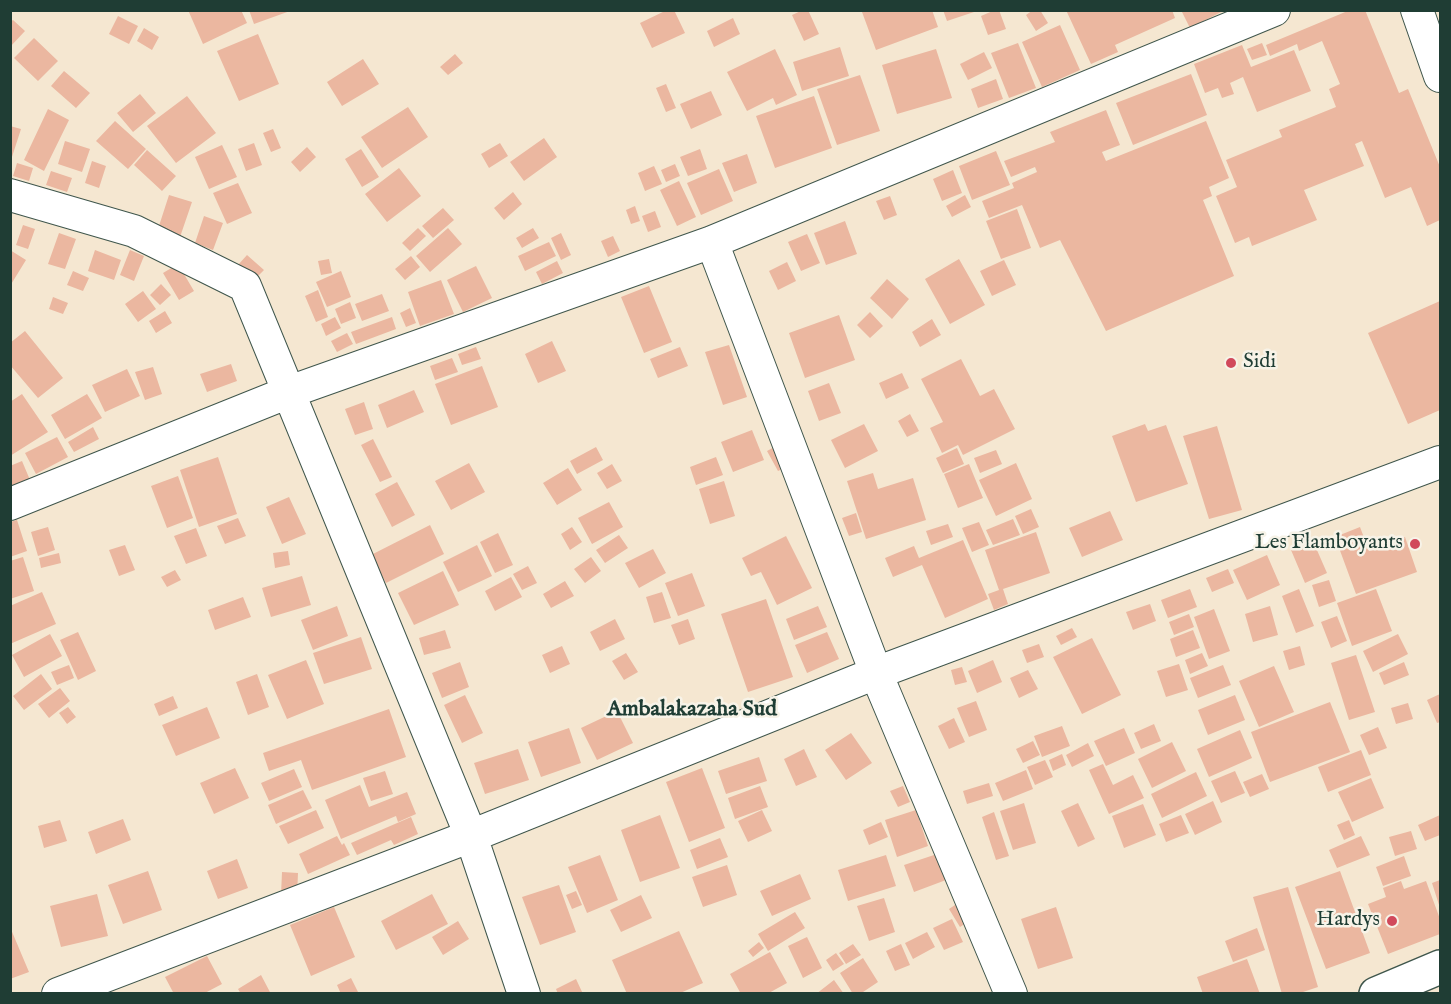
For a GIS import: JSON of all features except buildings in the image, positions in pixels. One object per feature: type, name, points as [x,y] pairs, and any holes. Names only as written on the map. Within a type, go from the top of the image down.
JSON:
[{"type":"street","points":[[10,504],[289,392],[712,243],[1274,10]]},
{"type":"street","points":[[1417,10],[1440,76]]},
{"type":"street","points":[[10,195],[134,231],[245,286],[471,836],[524,993]]},
{"type":"street","points":[[712,243],[876,673],[1011,993]]},
{"type":"street","points":[[58,993],[471,836],[876,673],[1440,462]]},
{"type":"street","points":[[1376,993],[1440,968]]},
{"type":"place","name":"Sidi","points":[[1231,363]]},
{"type":"place","name":"Les Flamboyants","points":[[1415,544]]},
{"type":"place","name":"Hardys","points":[[1392,921]]},
{"type":"district","name":"Ambalakazaha Sud","points":[[692,710]]}]
